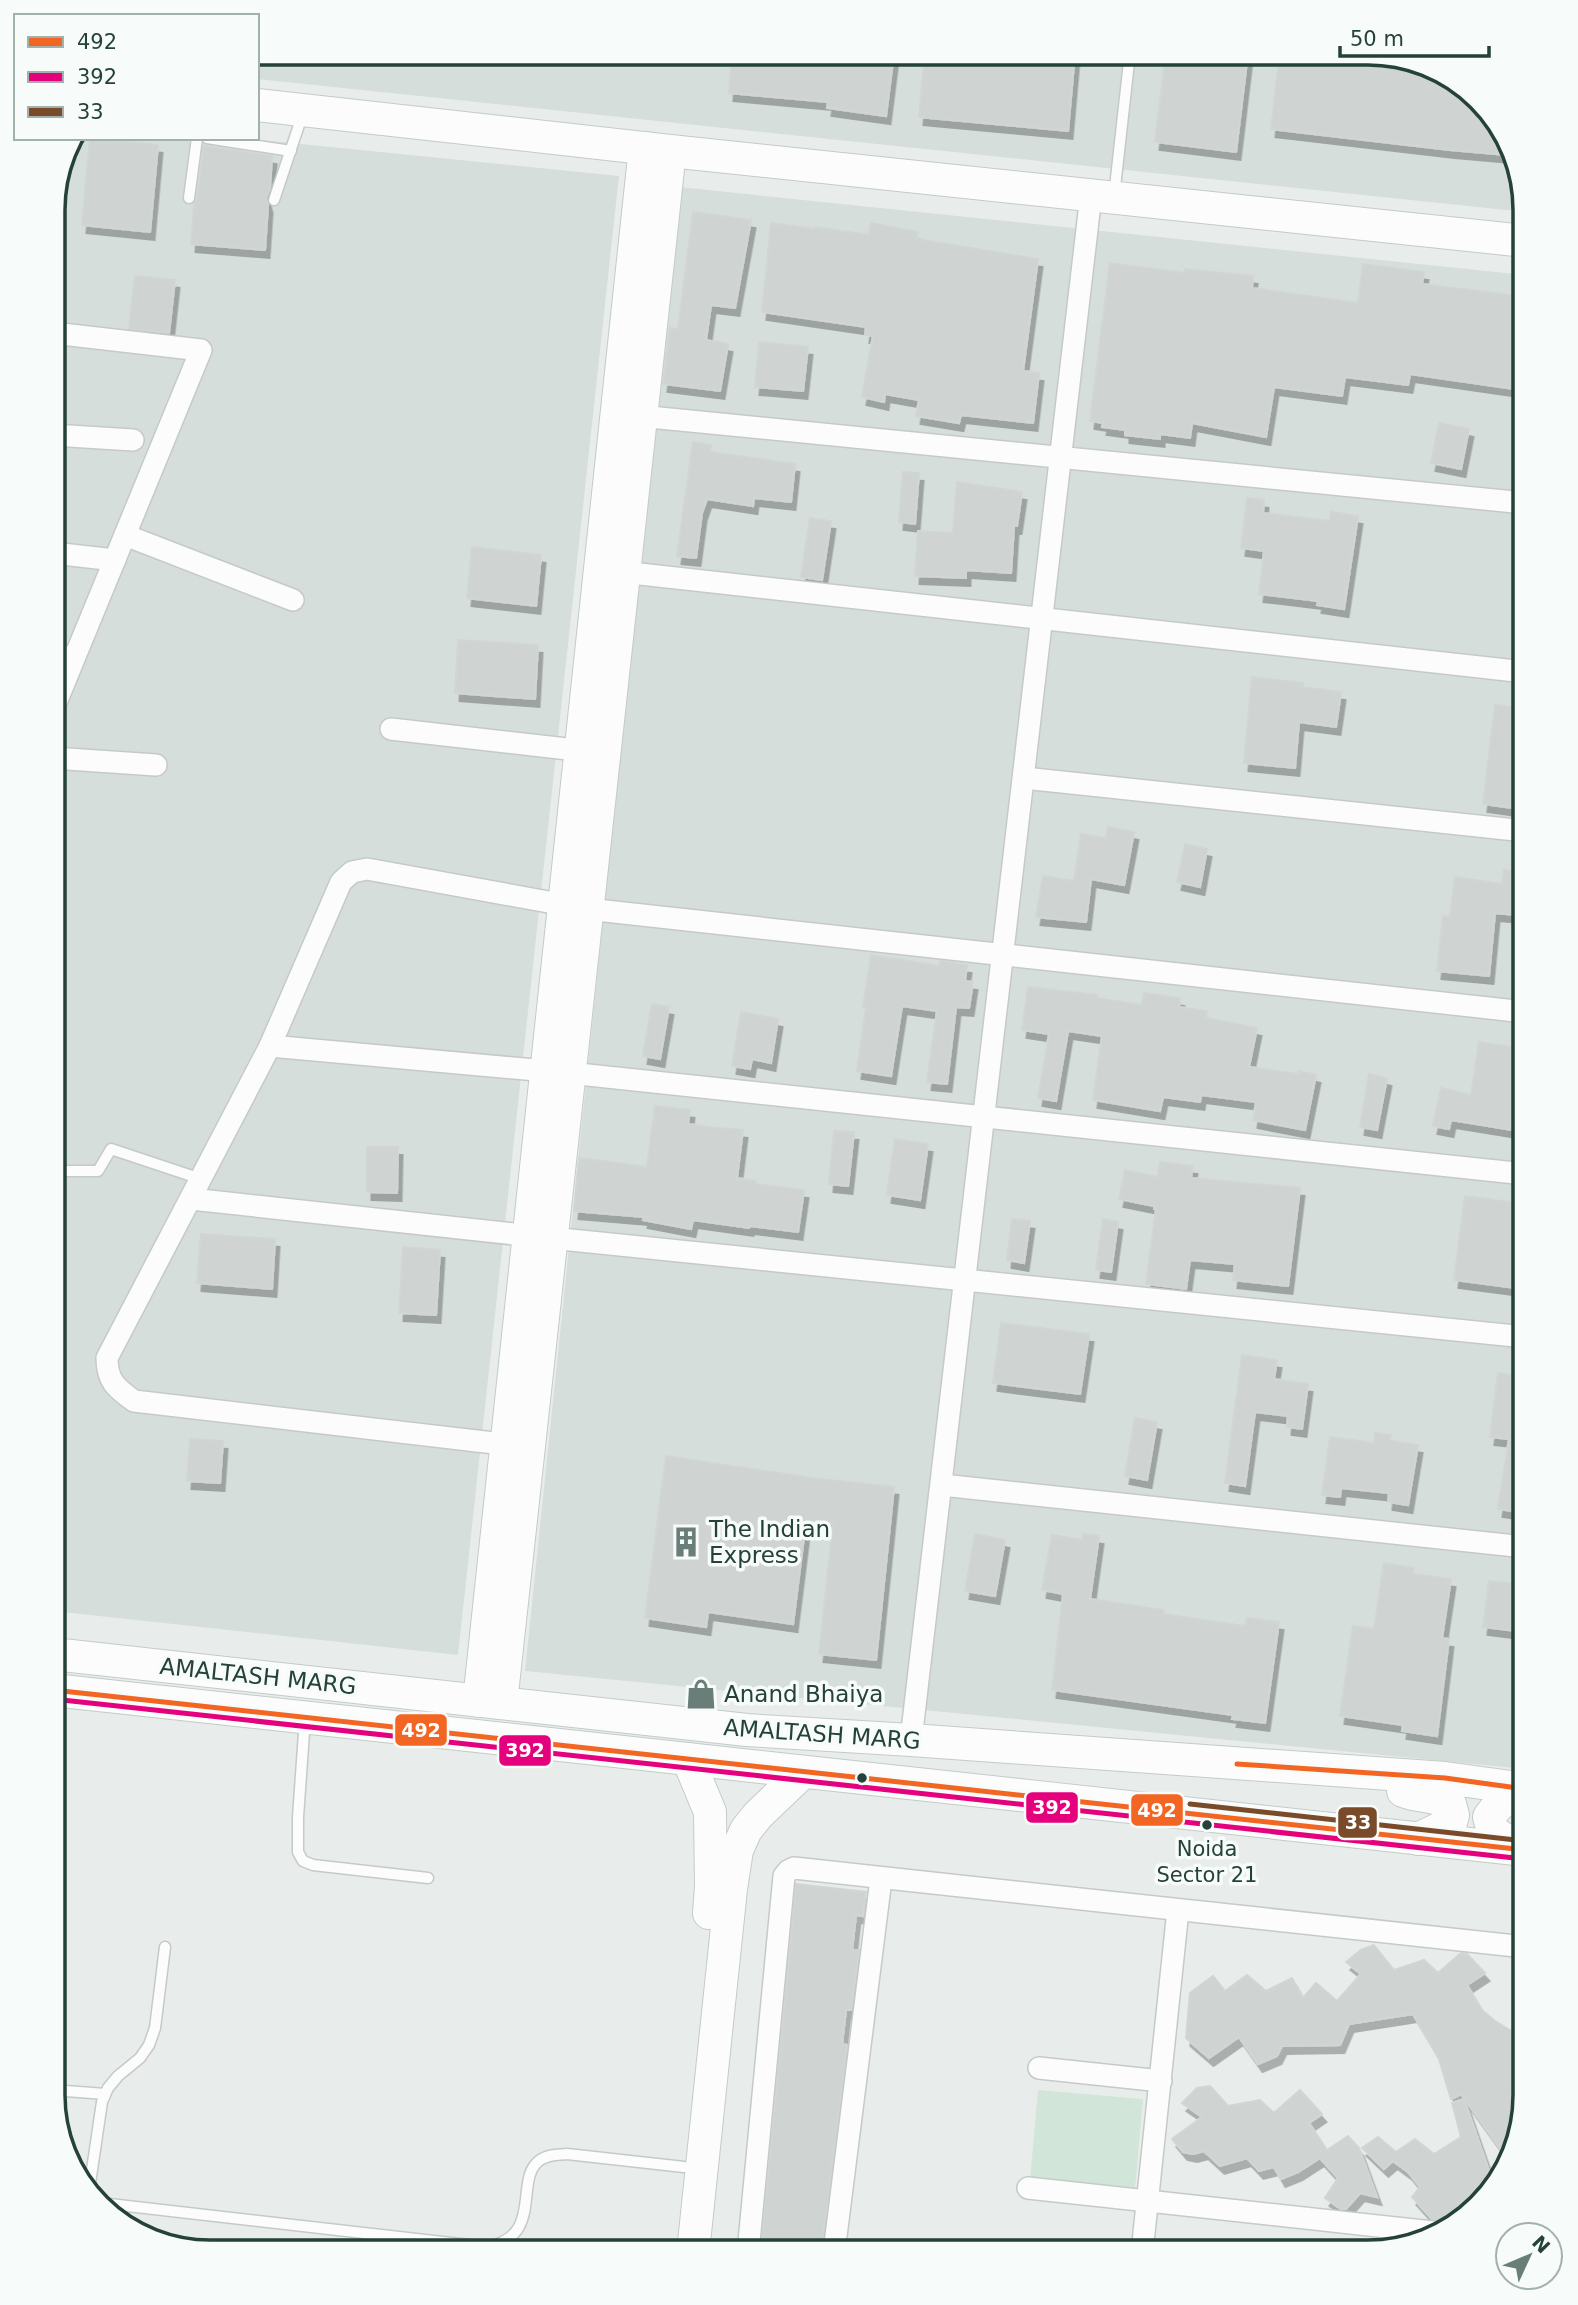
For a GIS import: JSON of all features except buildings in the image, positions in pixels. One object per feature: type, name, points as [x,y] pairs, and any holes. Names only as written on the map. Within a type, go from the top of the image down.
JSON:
[{"type":"street","points":[[259,105],[1513,240]]},
{"type":"street","points":[[490,1702],[657,149]]},
{"type":"street","points":[[911,1740],[943,1485],[1061,457],[1103,196]]},
{"type":"street","points":[[65,334],[201,349],[65,682]]},
{"type":"street","points":[[629,415],[1513,502]]},
{"type":"street","points":[[65,436],[133,440]]},
{"type":"street","points":[[125,535],[293,600]]},
{"type":"street","points":[[65,555],[115,560]]},
{"type":"street","points":[[612,571],[1513,671]]},
{"type":"street","points":[[65,657],[75,658]]},
{"type":"street","points":[[391,729],[592,751]]},
{"type":"street","points":[[65,759],[156,765]]},
{"type":"street","points":[[1024,778],[1513,830]]},
{"type":"street","points":[[517,1446],[134,1401],[119,1390],[107,1374],[107,1358],[270,1046],[341,882],[352,872],[367,869],[576,907],[1513,1011]]},
{"type":"street","points":[[270,1046],[558,1072],[1513,1173]]},
{"type":"street","points":[[191,1199],[1513,1336]]},
{"type":"street","points":[[943,1485],[1513,1546]]},
{"type":"street","name":"AMALTASH MARG","points":[[65,1655],[747,1730],[1446,1778],[1513,1787]]},
{"type":"street","name":"AMALTASH MARG","points":[[65,1691],[688,1759],[1188,1824],[1418,1839],[1513,1849]]},
{"type":"street","points":[[688,1759],[710,1812],[711,1823],[708,2017],[694,2240]]},
{"type":"street","points":[[676,2240],[684,2167],[737,1850],[746,1830],[758,1815],[802,1773]]},
{"type":"street","points":[[1385,1774],[1401,1791],[1437,1796],[1450,1804],[1453,1815],[1451,1823],[1418,1839]]},
{"type":"street","name":"AMALTASH MARG","points":[[1513,1794],[1497,1805],[1489,1818],[1493,1832],[1513,1844]]},
{"type":"street","points":[[711,1823],[721,1834],[730,1838],[735,1838],[746,1830]]},
{"type":"street","points":[[749,2240],[784,1876],[794,1868],[1513,1946]]},
{"type":"street","points":[[836,2240],[881,1879]]},
{"type":"street","points":[[1143,2240],[1178,1910]]},
{"type":"street","points":[[1039,2068],[1161,2081]]},
{"type":"street","points":[[1028,2188],[1419,2231]]},
{"type":"lane","points":[[1103,196],[1128,65]]},
{"type":"lane","points":[[274,200],[304,110]]},
{"type":"lane","points":[[189,198],[197,140]]},
{"type":"lane","points":[[220,140],[291,151]]},
{"type":"lane","points":[[65,1171],[99,1171],[111,1149],[201,1179]]},
{"type":"lane","points":[[306,1716],[298,1816],[298,1852],[303,1861],[313,1865],[428,1878]]},
{"type":"lane","points":[[91,2178],[105,2094],[118,2076],[140,2058],[149,2045],[155,2028],[165,1947]]},
{"type":"lane","points":[[65,2091],[105,2094]]},
{"type":"lane","points":[[507,2240],[514,2235],[522,2218],[532,2171],[538,2161],[549,2155],[568,2154],[684,2167]]},
{"type":"lane","points":[[115,2205],[426,2240]]},
{"type":"shaded area","points":[[259,65],[1378,65],[1415,72],[1449,89],[1471,107],[1494,137],[1502,154],[1512,191],[1513,211],[259,79]]},
{"type":"shaded area","points":[[83,140],[259,140],[619,176],[458,1655],[65,1612],[65,200],[70,172]]},
{"type":"shaded area","points":[[679,187],[1513,274],[1513,1768],[525,1671]]},
{"type":"green space","points":[[1038,2090],[1143,2099],[1135,2189],[1030,2180]]},
{"type":"transit line","name":"492","points":[[65,1691],[1513,1849]]},
{"type":"transit line","name":"392","points":[[65,1700],[1513,1858]]},
{"type":"transit line","name":"492","points":[[1237,1764],[1445,1778],[1513,1787]]},
{"type":"transit line","name":"33","points":[[1190,1804],[1513,1840]]},
{"type":"place","name":"The Indian Express","points":[[686,1542]]},
{"type":"place","name":"Anand Bhaiya","points":[[701,1694]]},
{"type":"place","name":"Noida Sector 21","points":[[1207,1825]]}]
